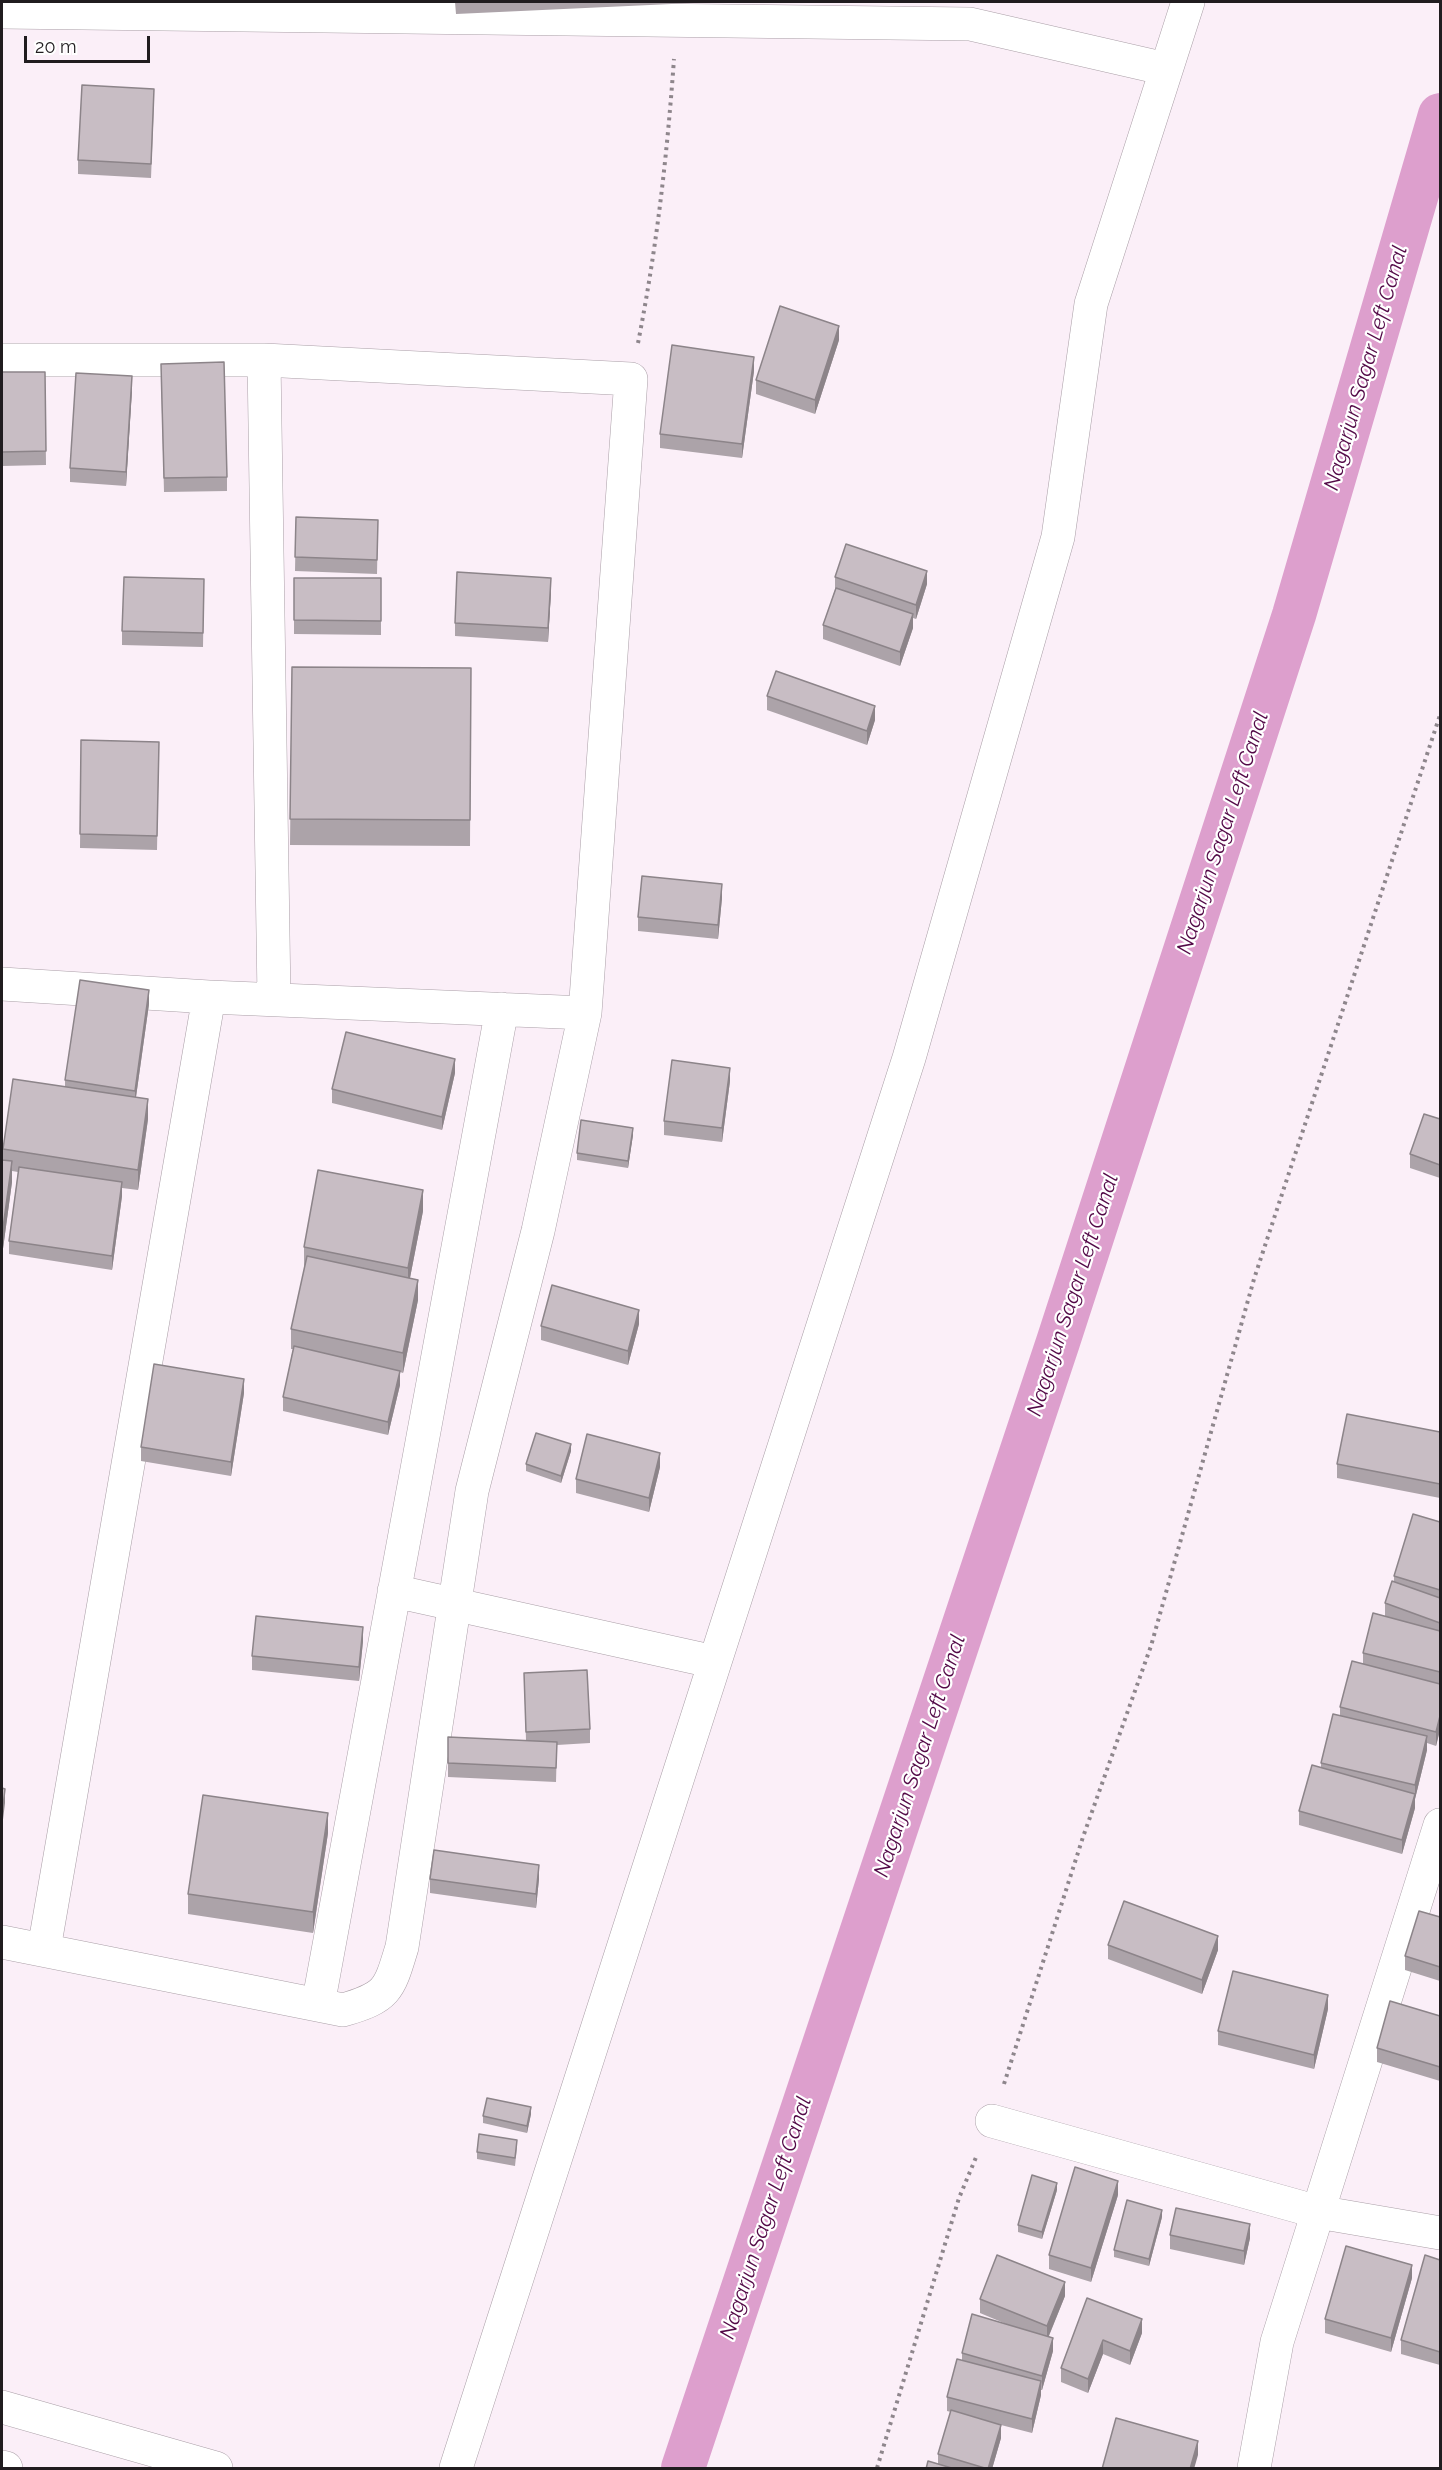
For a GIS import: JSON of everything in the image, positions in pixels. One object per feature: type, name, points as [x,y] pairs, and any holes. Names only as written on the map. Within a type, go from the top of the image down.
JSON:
[{"type":"street","points":[[456,2469],[909,1058],[1058,537],[1091,304],[1188,2]]},
{"type":"street","points":[[2,12],[970,24],[1166,69]]},
{"type":"street","points":[[2,360],[264,360],[631,379],[585,1013],[538,1231],[472,1491],[402,1947],[391,1983],[371,2002],[344,2010],[2,1942]]},
{"type":"street","points":[[264,360],[274,998]]},
{"type":"street","points":[[2,984],[209,997],[585,1013]]},
{"type":"street","points":[[44,1949],[209,997]]},
{"type":"street","points":[[318,2005],[502,1010]]},
{"type":"street","points":[[394,1591],[715,1662]]},
{"type":"street","points":[[1254,2469],[1277,2342],[1440,1825]]},
{"type":"street","points":[[992,2121],[1318,2212],[1440,2233]]},
{"type":"street","points":[[2,2407],[216,2469]]},
{"type":"street","points":[[2,2467],[6,2469]]},
{"type":"path","points":[[631,379],[655,254],[666,163],[676,21]]},
{"type":"path","points":[[877,2469],[959,2198],[992,2121],[1083,1837],[1152,1646],[1254,1279],[1440,716]]},
{"type":"building","points":[[82,85],[154,89],[151,164],[78,160]]},
{"type":"building","points":[[780,306],[839,326],[815,400],[756,380]]},
{"type":"building","points":[[672,345],[754,357],[742,444],[660,434]]},
{"type":"building","points":[[224,362],[227,477],[164,478],[161,364]]},
{"type":"building","points":[[2,372],[45,372],[46,451],[2,452]]},
{"type":"building","points":[[76,373],[132,376],[126,472],[70,468]]},
{"type":"building","points":[[296,517],[378,520],[377,560],[295,557]]},
{"type":"building","points":[[846,544],[927,571],[916,605],[835,577]]},
{"type":"building","points":[[457,572],[551,578],[548,628],[455,623]]},
{"type":"building","points":[[124,577],[204,579],[203,633],[122,631]]},
{"type":"building","points":[[294,578],[381,578],[381,621],[294,620]]},
{"type":"building","points":[[836,588],[913,614],[900,652],[823,625]]},
{"type":"building","points":[[292,667],[471,668],[470,820],[290,819]]},
{"type":"building","points":[[776,671],[875,706],[867,731],[767,696]]},
{"type":"building","points":[[81,740],[159,742],[157,836],[80,834]]},
{"type":"building","points":[[642,876],[722,884],[718,925],[638,917]]},
{"type":"building","points":[[80,980],[149,990],[135,1091],[65,1080]]},
{"type":"building","points":[[346,1032],[455,1059],[442,1117],[332,1089]]},
{"type":"building","points":[[672,1060],[730,1068],[722,1128],[664,1121]]},
{"type":"building","points":[[13,1079],[148,1099],[138,1170],[3,1149]]},
{"type":"building","points":[[1424,1114],[1440,1119],[1440,1165],[1410,1154]]},
{"type":"building","points":[[581,1120],[633,1128],[628,1161],[577,1153]]},
{"type":"building","points":[[2,1160],[12,1161],[2,1235]]},
{"type":"building","points":[[19,1167],[122,1182],[112,1256],[9,1241]]},
{"type":"building","points":[[318,1170],[423,1190],[408,1268],[304,1247]]},
{"type":"building","points":[[307,1256],[418,1280],[403,1353],[291,1329]]},
{"type":"building","points":[[552,1285],[639,1310],[628,1351],[541,1326]]},
{"type":"building","points":[[294,1346],[400,1371],[388,1422],[283,1397]]},
{"type":"building","points":[[154,1364],[244,1379],[231,1462],[141,1447]]},
{"type":"building","points":[[1347,1414],[1440,1432],[1440,1484],[1337,1464]]},
{"type":"building","points":[[536,1433],[571,1444],[561,1476],[526,1464]]},
{"type":"building","points":[[587,1434],[660,1453],[649,1498],[576,1479]]},
{"type":"building","points":[[1413,1514],[1440,1522],[1440,1590],[1394,1576]]},
{"type":"building","points":[[1392,1581],[1440,1598],[1440,1623],[1385,1603]]},
{"type":"building","points":[[1373,1613],[1440,1631],[1440,1672],[1363,1653]]},
{"type":"building","points":[[256,1616],[363,1627],[359,1667],[252,1656]]},
{"type":"building","points":[[1352,1661],[1440,1684],[1440,1716],[1436,1732],[1340,1707]]},
{"type":"building","points":[[587,1670],[590,1729],[526,1732],[524,1673]]},
{"type":"building","points":[[1333,1714],[1427,1736],[1415,1785],[1321,1763]]},
{"type":"building","points":[[448,1737],[557,1742],[556,1768],[448,1763]]},
{"type":"building","points":[[1312,1765],[1415,1794],[1402,1840],[1299,1811]]},
{"type":"building","points":[[2,1788],[5,1789],[2,1814]]},
{"type":"building","points":[[203,1795],[328,1813],[313,1912],[188,1894]]},
{"type":"building","points":[[434,1850],[539,1865],[536,1894],[430,1879]]},
{"type":"building","points":[[1124,1901],[1218,1936],[1202,1980],[1108,1945]]},
{"type":"building","points":[[1419,1911],[1440,1917],[1440,1967],[1405,1956]]},
{"type":"building","points":[[1233,1971],[1328,1995],[1314,2055],[1218,2031]]},
{"type":"building","points":[[1390,2001],[1440,2016],[1440,2067],[1377,2048]]},
{"type":"building","points":[[487,2098],[531,2107],[527,2126],[483,2116]]},
{"type":"building","points":[[479,2134],[517,2140],[515,2158],[477,2152]]},
{"type":"building","points":[[1075,2167],[1118,2181],[1091,2268],[1049,2255]]},
{"type":"building","points":[[1032,2175],[1057,2183],[1042,2232],[1018,2225]]},
{"type":"building","points":[[1127,2200],[1162,2210],[1149,2259],[1114,2250]]},
{"type":"building","points":[[1176,2208],[1250,2224],[1244,2251],[1170,2235]]},
{"type":"building","points":[[1346,2246],[1412,2265],[1391,2338],[1325,2319]]},
{"type":"building","points":[[997,2255],[1065,2282],[1047,2326],[980,2299]]},
{"type":"building","points":[[1425,2255],[1440,2260],[1440,2352],[1401,2340]]},
{"type":"building","points":[[1087,2298],[1142,2319],[1130,2351],[1103,2340],[1088,2379],[1061,2368]]},
{"type":"building","points":[[972,2314],[1053,2338],[1042,2376],[962,2353]]},
{"type":"building","points":[[957,2359],[1041,2381],[1032,2419],[947,2397]]},
{"type":"building","points":[[951,2410],[1001,2425],[988,2469],[938,2454]]},
{"type":"building","points":[[1116,2418],[1198,2441],[1190,2469],[1102,2469]]},
{"type":"building","points":[[928,2461],[955,2469],[926,2469]]},
{"type":"waterway","name":"Nagarjun Sagar Left Canal","points":[[683,2468],[1058,1342],[1294,615],[1440,115]]}]
